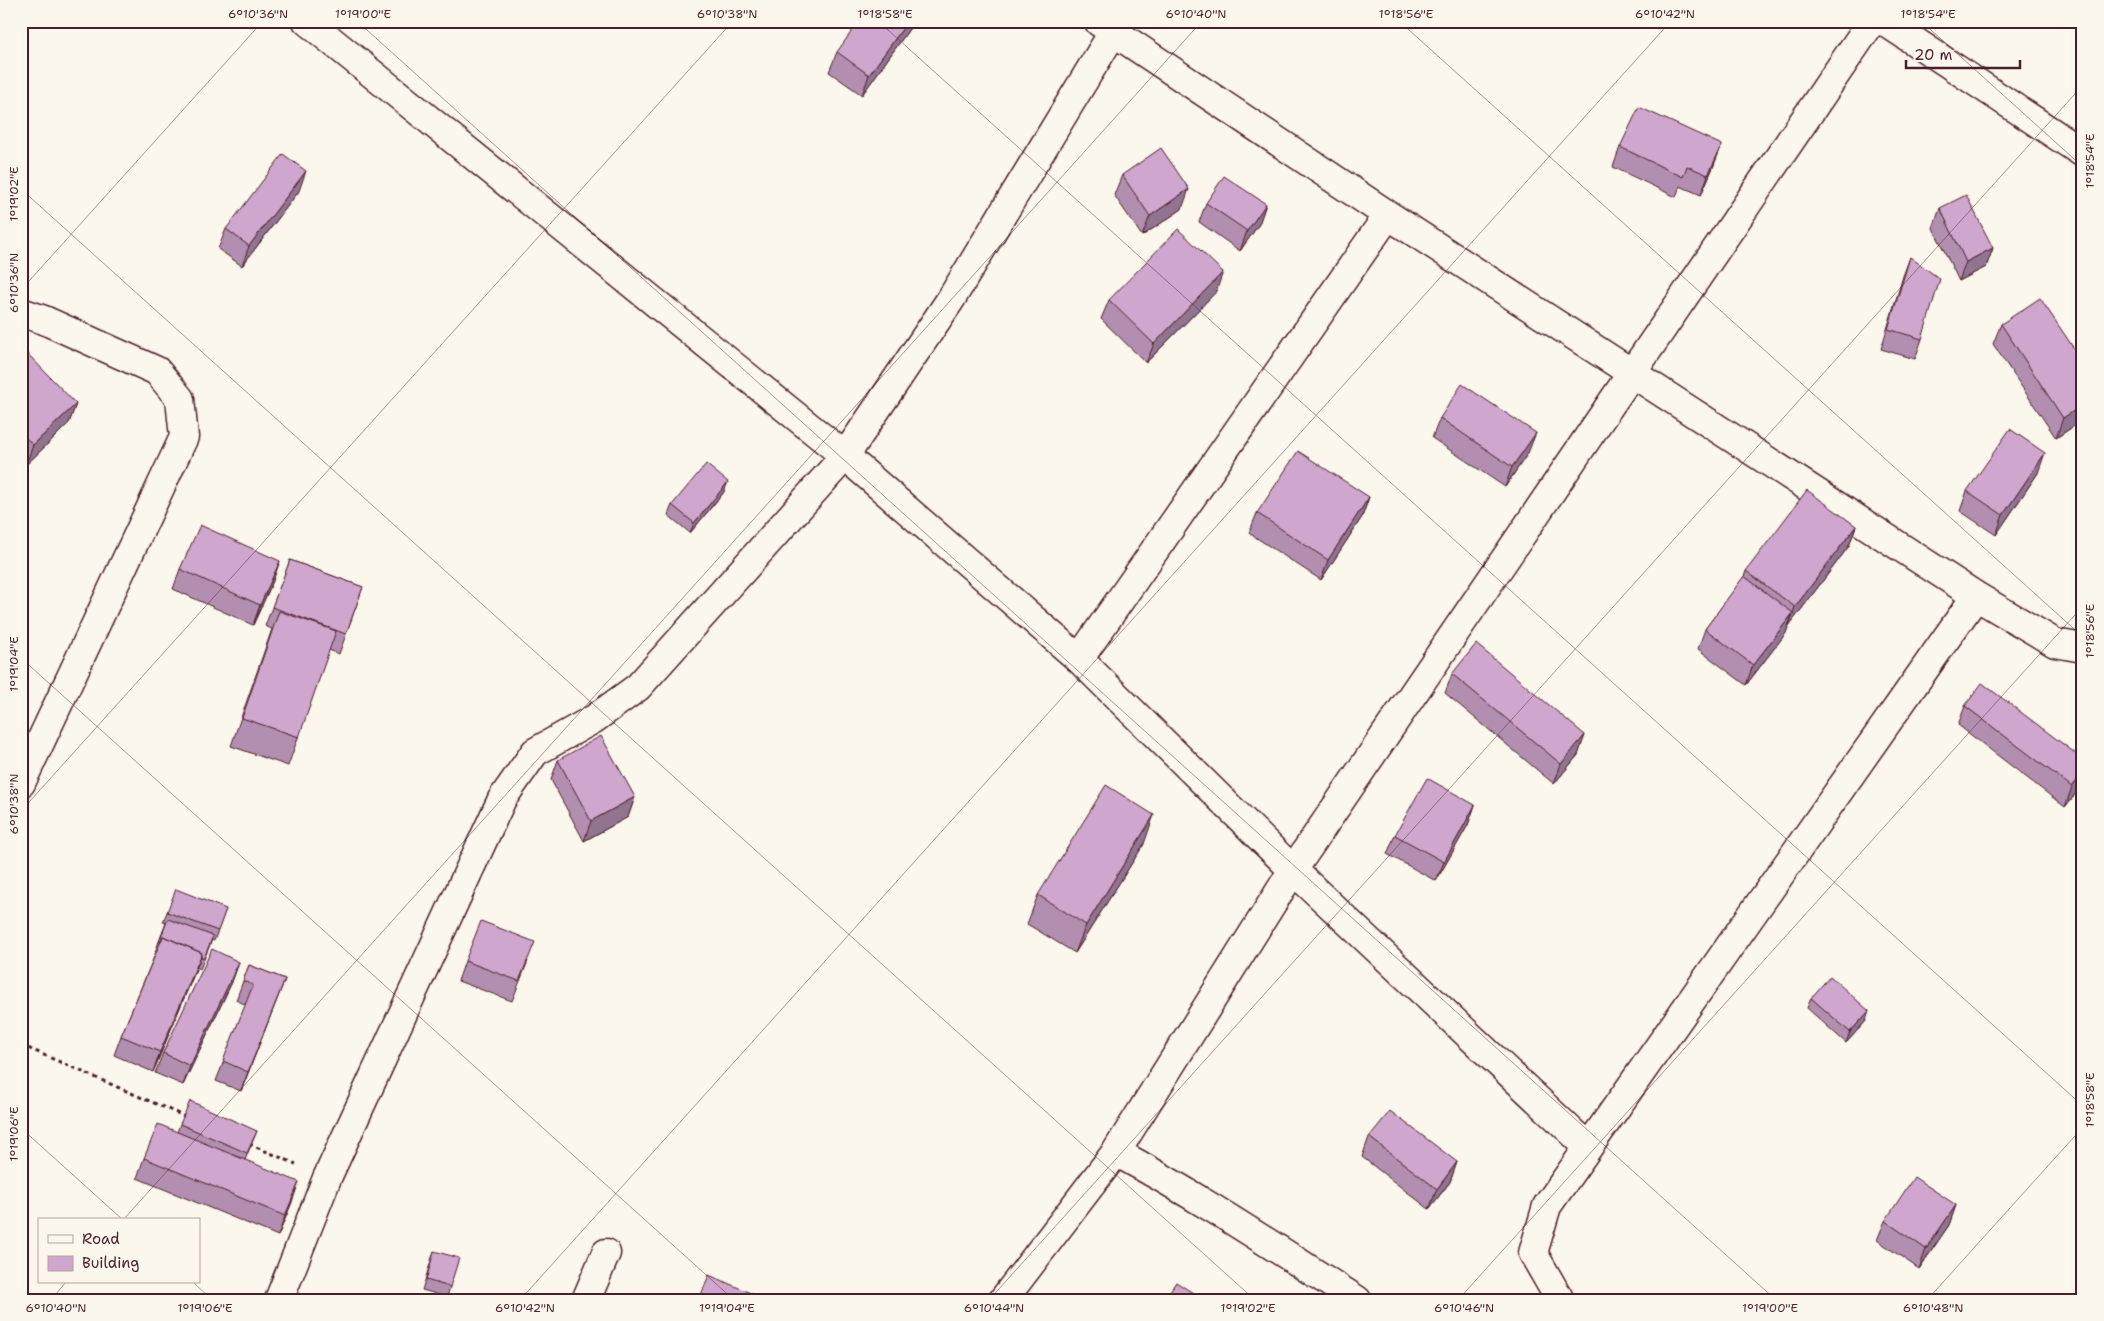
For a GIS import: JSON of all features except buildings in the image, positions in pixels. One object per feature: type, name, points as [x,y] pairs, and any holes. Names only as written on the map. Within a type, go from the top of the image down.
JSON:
[{"type":"street","points":[[306,21],[845,456],[1079,658],[1293,870],[1588,1147]]},
{"type":"street","points":[[1002,1300],[1116,1152],[1293,870],[1872,21]]},
{"type":"street","points":[[1884,21],[2083,153]]},
{"type":"street","points":[[279,1300],[327,1178],[502,799],[535,752],[594,719],[638,687],[845,456],[951,299],[1110,25],[1388,215],[1976,596],[2055,643],[2083,648]]},
{"type":"street","points":[[1079,658],[1388,215]]},
{"type":"street","points":[[21,312],[44,320],[157,371],[180,399],[184,437],[21,783]]},
{"type":"street","points":[[1560,1300],[1533,1253],[1547,1206],[1976,596]]},
{"type":"street","points":[[1116,1152],[1175,1184],[1357,1300]]},
{"type":"street","points":[[586,1300],[606,1252]]},
{"type":"path","points":[[21,1045],[192,1119]]},
{"type":"path","points":[[246,1143],[327,1178]]}]
